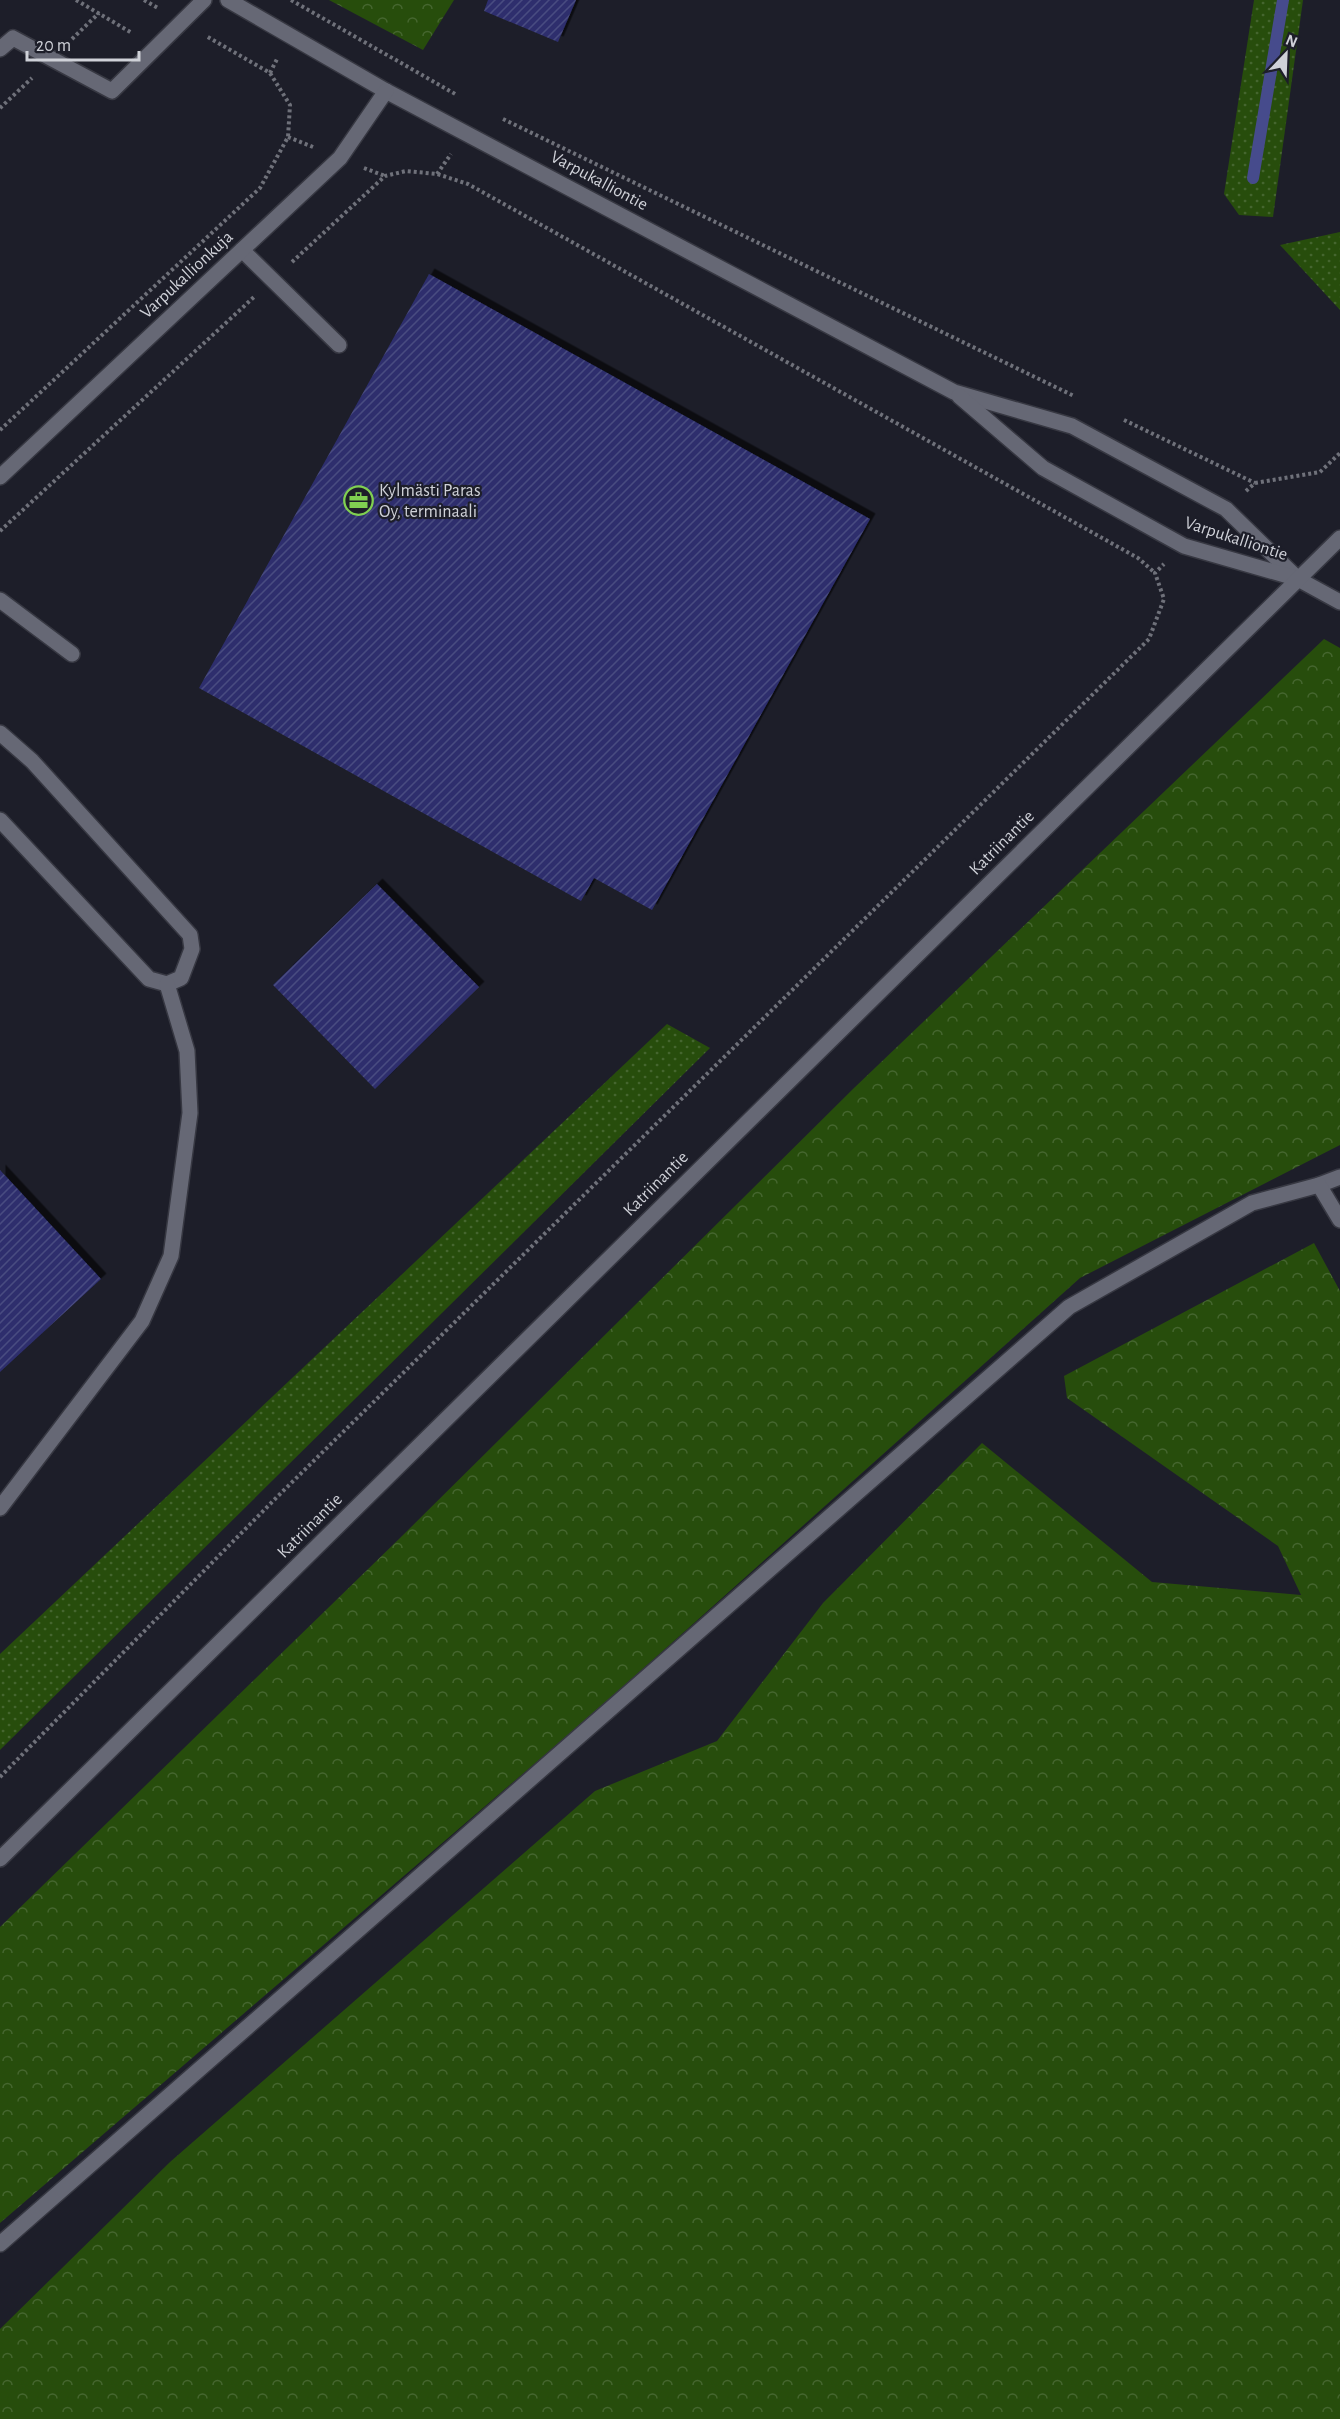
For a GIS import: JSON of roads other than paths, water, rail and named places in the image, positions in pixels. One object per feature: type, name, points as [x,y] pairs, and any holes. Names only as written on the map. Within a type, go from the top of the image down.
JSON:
[{"type":"street","points":[[0,49],[6,33],[112,91],[204,0]]},
{"type":"street","name":"Varpukalliontie","points":[[228,0],[387,91],[954,392],[1072,426],[1226,509],[1298,579]]},
{"type":"street","name":"Varpukallionkuja","points":[[0,477],[340,158],[387,91]]},
{"type":"street","points":[[242,250],[339,345]]},
{"type":"street","name":"Varpukalliontie","points":[[954,392],[1043,468],[1184,546],[1298,579]]},
{"type":"street","name":"Katriinantie","points":[[0,1859],[1340,538]]},
{"type":"street","points":[[1298,579],[1340,602]]},
{"type":"street","points":[[0,600],[72,654]]},
{"type":"street","points":[[0,733],[32,762],[190,934],[192,949],[181,978],[167,984],[149,979],[0,820]]},
{"type":"street","points":[[0,1508],[142,1321],[171,1256],[190,1113],[187,1051],[167,984]]},
{"type":"street","points":[[0,2244],[1069,1307],[1251,1203],[1340,1177]]},
{"type":"street","points":[[1319,1185],[1340,1220]]},
{"type":"waterway","points":[[1253,178],[1283,0]]},
{"type":"place","name":"Kylmästi Paras Oy, terminaali","points":[[358,501]]}]
